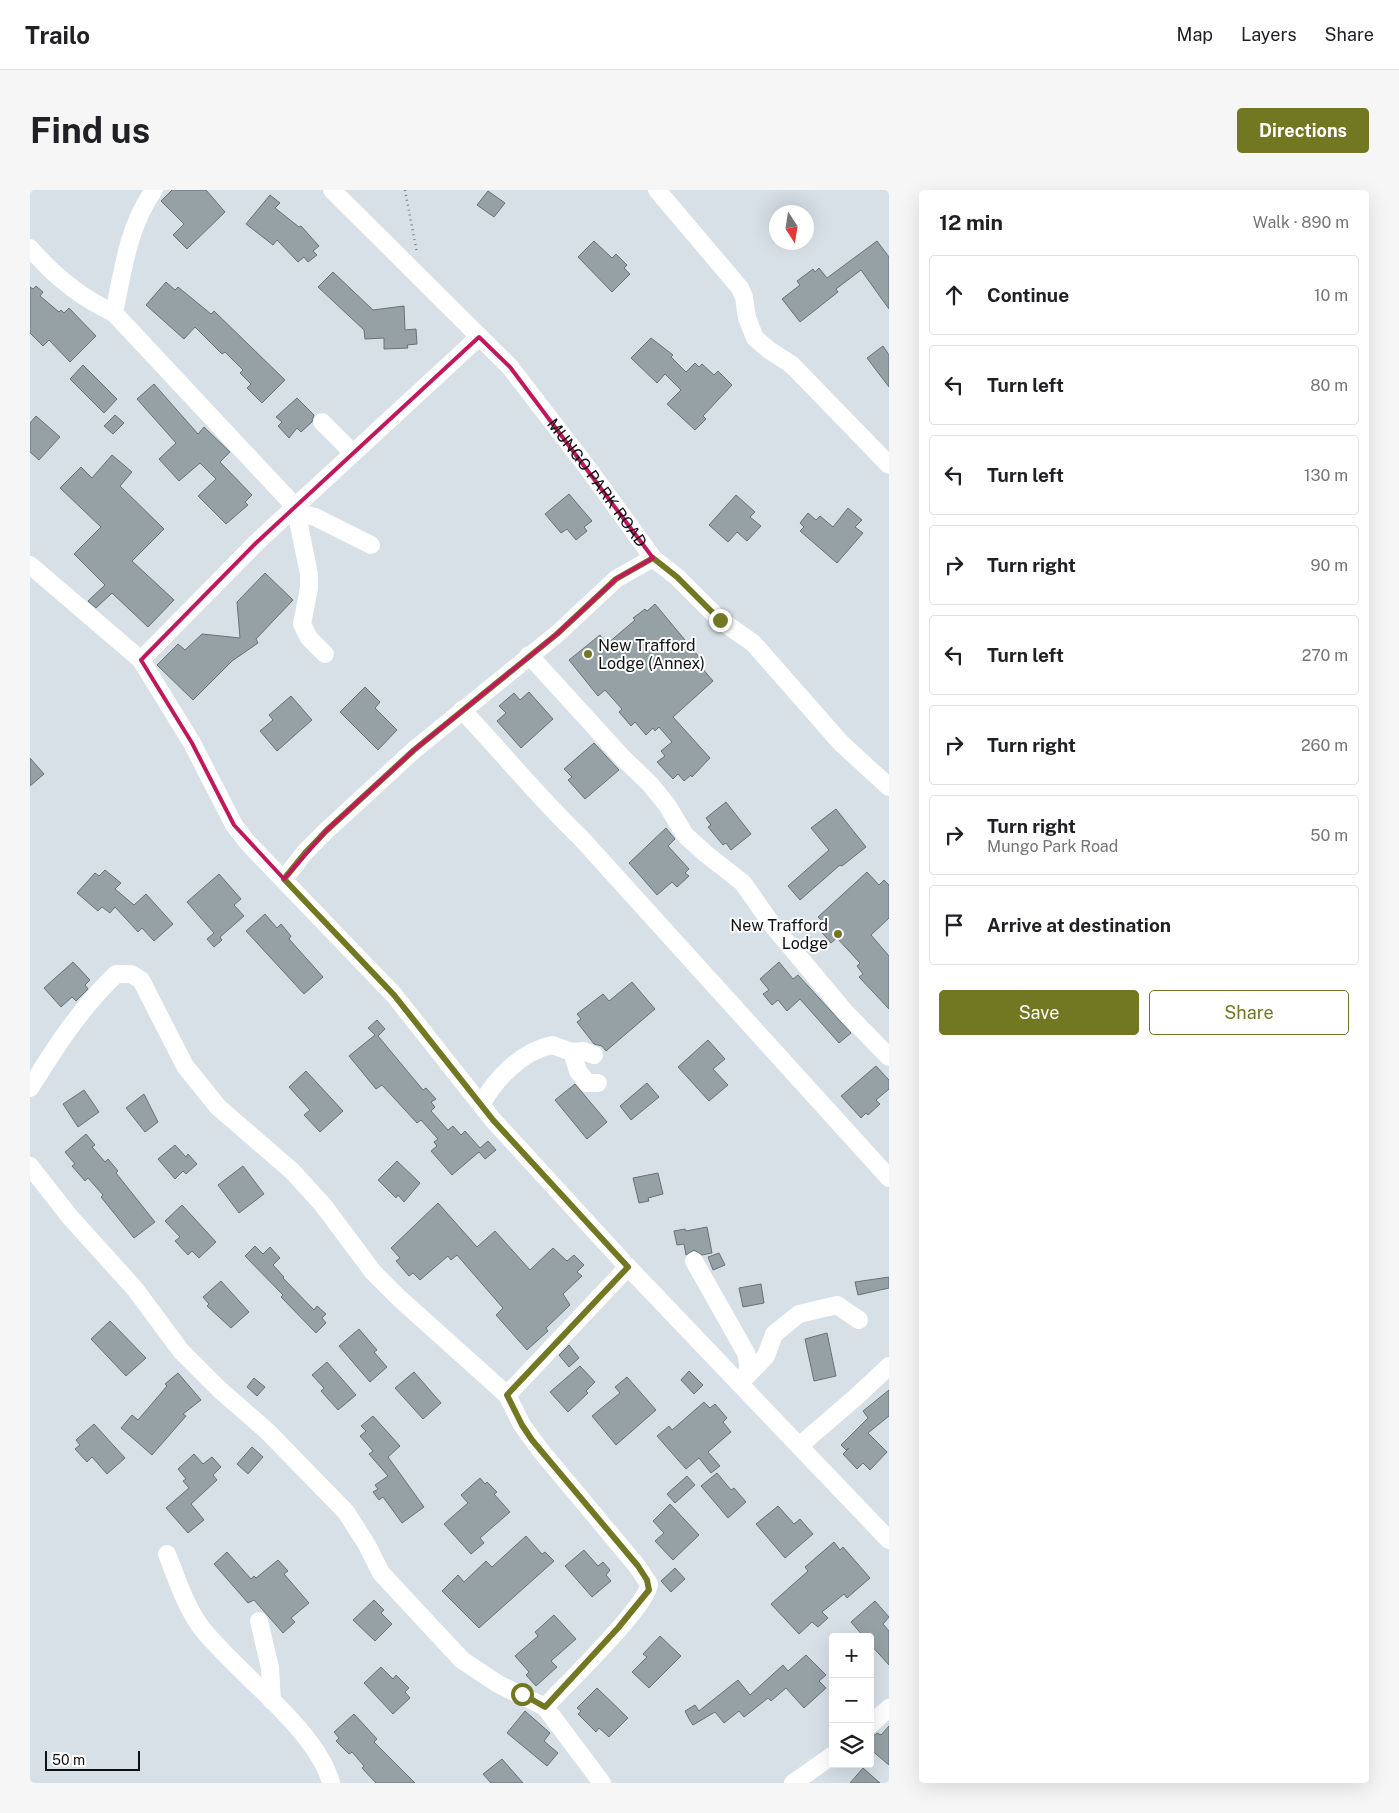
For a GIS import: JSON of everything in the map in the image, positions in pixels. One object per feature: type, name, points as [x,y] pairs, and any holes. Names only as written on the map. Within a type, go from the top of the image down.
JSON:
[{"type":"street","points":[[114,313],[134,223],[142,206],[154,190]]},
{"type":"street","name":"MUNGO PARK ROAD","points":[[332,190],[421,276],[516,375],[587,466],[653,558],[677,577],[720,620],[753,643],[841,743],[889,787]]},
{"type":"street","points":[[657,190],[737,283],[744,297],[747,318],[755,338],[792,365],[889,465]]},
{"type":"street","points":[[30,248],[72,289],[95,304],[114,313],[302,514],[315,517],[371,545]]},
{"type":"street","points":[[141,660],[295,506],[479,337]]},
{"type":"street","points":[[322,422],[352,453]]},
{"type":"street","points":[[295,506],[309,574],[309,588],[302,624],[310,638],[325,654]]},
{"type":"street","points":[[284,879],[326,831],[462,710],[557,634],[616,579],[653,558]]},
{"type":"street","points":[[30,565],[141,660],[192,743],[234,825],[248,843],[394,995],[481,1105],[628,1267],[889,1540]]},
{"type":"street","points":[[529,655],[623,758],[650,784],[685,835],[743,883],[773,926],[846,1014],[889,1057]]},
{"type":"street","points":[[462,710],[509,760],[544,803],[580,837],[889,1178]]},
{"type":"street","points":[[30,1088],[72,1022],[116,974],[130,974],[141,980],[185,1066],[218,1107],[292,1171],[322,1205],[373,1272],[399,1298],[507,1395],[522,1425],[541,1451],[638,1566],[649,1584],[646,1595],[545,1707]]},
{"type":"street","points":[[481,1105],[492,1086],[522,1057],[552,1045],[572,1052],[583,1051],[594,1055]]},
{"type":"street","points":[[572,1052],[578,1071],[587,1083],[598,1083]]},
{"type":"street","points":[[30,1166],[70,1217],[135,1289],[181,1351],[220,1390],[267,1431],[346,1512],[367,1544],[381,1573],[462,1660],[498,1684],[545,1707],[603,1783]]},
{"type":"street","points":[[694,1261],[746,1353],[749,1368],[740,1383]]},
{"type":"street","points":[[507,1395],[628,1267]]},
{"type":"street","points":[[740,1383],[766,1356],[774,1334],[799,1314],[837,1305],[859,1320]]},
{"type":"street","points":[[799,1446],[889,1366]]},
{"type":"street","points":[[167,1554],[182,1597],[200,1626],[314,1747],[331,1783]]},
{"type":"street","points":[[260,1621],[270,1668],[272,1701]]},
{"type":"street","points":[[872,1723],[889,1708]]},
{"type":"street","points":[[794,1783],[829,1758]]},
{"type":"path","points":[[405,190],[421,276]]},
{"type":"highlighted area","points":[[479,337],[510,367],[653,558],[616,579],[557,634],[414,750],[326,831],[284,879],[234,825],[192,743],[141,660],[256,543]]},
{"type":"building","points":[[172,190],[206,190],[225,212],[187,249],[173,235],[184,224],[161,201]]},
{"type":"building","points":[[488,191],[505,203],[494,217],[477,205]]},
{"type":"building","points":[[270,195],[280,203],[275,208],[299,227],[301,226],[319,246],[313,251],[317,255],[308,262],[304,257],[298,262],[277,240],[273,245],[246,224]]},
{"type":"building","points":[[594,241],[612,258],[616,254],[627,265],[624,268],[630,274],[612,292],[578,257]]},
{"type":"building","points":[[877,241],[889,257],[889,309],[861,270],[836,289],[838,292],[800,322],[782,299],[800,285],[797,281],[813,269],[815,272],[819,268],[827,278]]},
{"type":"building","points":[[333,272],[373,310],[404,306],[405,330],[416,329],[417,344],[407,345],[408,348],[384,349],[384,338],[365,339],[364,330],[318,287]]},
{"type":"building","points":[[166,282],[175,290],[178,287],[211,314],[214,311],[285,380],[262,403],[247,388],[251,384],[240,373],[243,370],[225,352],[222,354],[195,327],[184,339],[146,305]]},
{"type":"building","points":[[36,286],[43,292],[40,296],[59,312],[61,310],[64,313],[69,308],[96,336],[70,362],[49,340],[43,346],[30,333],[30,287],[33,289]]},
{"type":"building","points":[[651,338],[673,355],[671,357],[686,372],[695,363],[699,367],[702,364],[714,375],[718,371],[732,385],[703,416],[706,419],[695,430],[667,404],[681,390],[665,374],[657,383],[631,358]]},
{"type":"building","points":[[883,346],[889,355],[889,387],[867,358]]},
{"type":"building","points":[[83,365],[117,399],[104,413],[70,379]]},
{"type":"building","points":[[154,384],[198,434],[204,427],[230,452],[220,462],[252,495],[245,502],[248,505],[226,524],[198,496],[216,479],[200,463],[179,481],[159,459],[176,443],[137,399]]},
{"type":"building","points":[[297,398],[314,415],[312,422],[301,432],[297,428],[289,438],[278,426],[282,422],[276,417]]},
{"type":"building","points":[[115,415],[124,423],[113,434],[104,426]]},
{"type":"building","points":[[36,416],[60,437],[39,460],[30,452],[30,423]]},
{"type":"building","points":[[112,455],[132,472],[120,486],[164,529],[132,561],[174,600],[148,627],[112,593],[96,608],[88,601],[105,585],[74,554],[101,527],[60,488],[81,467],[92,478]]},
{"type":"building","points":[[569,494],[592,521],[584,527],[587,531],[576,540],[567,529],[561,533],[545,514]]},
{"type":"building","points":[[736,495],[755,512],[750,517],[761,526],[747,541],[737,532],[728,542],[709,525]]},
{"type":"building","points":[[848,508],[862,520],[855,527],[863,533],[837,563],[800,531],[804,527],[800,523],[808,513],[816,520],[820,516],[833,527]]},
{"type":"building","points":[[265,573],[293,600],[256,639],[258,643],[232,661],[193,700],[157,665],[178,644],[185,650],[202,634],[240,638],[237,602]]},
{"type":"building","points":[[655,604],[700,658],[696,661],[713,681],[673,717],[710,758],[692,777],[691,775],[684,781],[678,774],[673,779],[657,762],[665,756],[661,751],[672,742],[659,727],[655,731],[653,728],[646,735],[635,722],[631,726],[619,712],[622,709],[605,690],[598,696],[569,660],[600,635],[607,644],[635,620],[633,618],[645,609],[647,611]]},
{"type":"building","points":[[365,687],[380,702],[375,708],[397,730],[378,750],[340,712]]},
{"type":"building","points":[[529,692],[553,719],[521,748],[497,721],[506,713],[499,706],[514,693],[520,700]]},
{"type":"building","points":[[291,696],[312,720],[277,751],[260,731],[273,720],[269,715]]},
{"type":"building","points":[[594,743],[619,770],[585,799],[568,780],[572,777],[564,769]]},
{"type":"building","points":[[30,758],[44,774],[30,786]]},
{"type":"building","points":[[726,802],[751,834],[731,850],[726,843],[723,845],[708,827],[711,825],[706,818]]},
{"type":"building","points":[[836,809],[866,847],[842,866],[840,865],[800,900],[788,886],[829,850],[811,828]]},
{"type":"building","points":[[666,828],[675,839],[668,846],[689,869],[685,873],[689,876],[677,887],[672,882],[657,895],[629,863]]},
{"type":"building","points":[[105,870],[121,883],[115,889],[134,905],[146,894],[173,924],[154,941],[142,928],[138,932],[115,907],[110,913],[102,907],[98,911],[77,893],[95,873],[99,876]]},
{"type":"building","points":[[867,872],[879,885],[884,880],[889,885],[889,918],[871,935],[889,956],[889,1009],[859,977],[863,974],[857,966],[860,963],[837,938],[831,943],[818,928],[824,923],[818,917]]},
{"type":"building","points":[[219,874],[241,899],[234,905],[244,916],[220,937],[222,940],[214,947],[207,939],[214,933],[187,902]]},
{"type":"building","points":[[265,914],[277,928],[281,924],[291,936],[289,939],[323,977],[304,994],[246,931]]},
{"type":"building","points":[[73,962],[90,980],[85,985],[88,989],[76,1001],[72,997],[61,1007],[44,988]]},
{"type":"building","points":[[779,962],[793,979],[798,975],[851,1033],[839,1043],[800,999],[787,1011],[778,1000],[772,1005],[763,994],[769,990],[760,979]]},
{"type":"building","points":[[632,982],[655,1009],[606,1051],[602,1046],[594,1044],[577,1022],[581,1019],[577,1014],[603,994],[609,1001]]},
{"type":"building","points":[[377,1020],[385,1029],[378,1036],[423,1090],[426,1088],[436,1099],[431,1102],[435,1107],[431,1111],[448,1130],[453,1126],[461,1135],[465,1131],[480,1148],[488,1141],[496,1150],[485,1159],[479,1152],[452,1175],[431,1151],[437,1146],[434,1142],[438,1139],[421,1120],[417,1123],[382,1085],[376,1089],[349,1056],[375,1035],[368,1028]]},
{"type":"building","points":[[708,1040],[725,1059],[713,1069],[728,1085],[709,1101],[678,1067]]},
{"type":"building","points":[[876,1066],[889,1080],[889,1089],[876,1100],[880,1104],[868,1115],[866,1113],[861,1118],[841,1096]]},
{"type":"building","points":[[306,1071],[343,1111],[320,1132],[304,1115],[310,1110],[289,1087]]},
{"type":"building","points":[[647,1083],[659,1097],[631,1120],[620,1106]]},
{"type":"building","points":[[575,1084],[607,1122],[587,1139],[555,1100]]},
{"type":"building","points":[[84,1090],[99,1112],[78,1127],[63,1104]]},
{"type":"building","points":[[144,1094],[158,1122],[145,1132],[126,1108]]},
{"type":"building","points":[[86,1134],[95,1145],[92,1147],[105,1162],[108,1159],[118,1171],[116,1173],[155,1222],[134,1238],[101,1197],[103,1195],[88,1178],[85,1181],[72,1166],[75,1164],[65,1152]]},
{"type":"building","points":[[175,1145],[186,1157],[188,1154],[197,1164],[186,1174],[183,1171],[175,1179],[158,1159]]},
{"type":"building","points":[[397,1161],[420,1183],[404,1202],[398,1195],[396,1198],[378,1180]]},
{"type":"building","points":[[243,1166],[264,1194],[239,1213],[218,1185]]},
{"type":"building","points":[[658,1173],[663,1194],[648,1198],[649,1201],[639,1203],[633,1178]]},
{"type":"building","points":[[438,1203],[477,1247],[495,1231],[530,1270],[553,1248],[567,1261],[574,1255],[584,1265],[577,1272],[582,1276],[563,1294],[570,1305],[546,1328],[548,1331],[527,1350],[496,1315],[503,1308],[457,1255],[451,1260],[448,1256],[420,1280],[413,1273],[409,1276],[396,1261],[400,1258],[391,1248]]},
{"type":"building","points":[[182,1205],[216,1242],[199,1258],[192,1251],[188,1255],[175,1241],[180,1237],[165,1221]]},
{"type":"building","points":[[707,1227],[712,1253],[702,1255],[694,1250],[686,1255],[684,1244],[677,1245],[674,1231]]},
{"type":"building","points":[[255,1246],[263,1254],[270,1247],[280,1258],[273,1265],[283,1278],[314,1310],[317,1306],[326,1314],[322,1318],[326,1323],[316,1333],[245,1256]]},
{"type":"building","points":[[719,1253],[725,1265],[713,1270],[708,1257]]},
{"type":"building","points":[[889,1277],[889,1288],[858,1295],[855,1282]]},
{"type":"building","points":[[221,1281],[249,1312],[231,1328],[207,1306],[209,1304],[203,1297]]},
{"type":"building","points":[[761,1284],[764,1303],[743,1307],[739,1288]]},
{"type":"building","points":[[110,1321],[146,1358],[126,1376],[91,1339]]},
{"type":"building","points":[[359,1329],[377,1350],[374,1352],[387,1367],[370,1382],[339,1346]]},
{"type":"building","points":[[827,1333],[836,1376],[814,1381],[805,1339]]},
{"type":"building","points":[[569,1345],[579,1358],[569,1367],[559,1355]]},
{"type":"building","points":[[327,1362],[356,1395],[338,1410],[321,1391],[324,1388],[312,1375]]},
{"type":"building","points":[[580,1366],[595,1382],[586,1391],[588,1393],[568,1412],[550,1392]]},
{"type":"building","points":[[689,1371],[703,1385],[694,1394],[681,1380]]},
{"type":"building","points":[[414,1372],[441,1403],[423,1419],[395,1388]]},
{"type":"building","points":[[178,1373],[201,1400],[183,1414],[186,1416],[152,1455],[121,1428],[132,1415],[138,1420],[167,1386],[165,1384]]},
{"type":"building","points":[[627,1377],[656,1410],[616,1445],[592,1416],[620,1393],[615,1387]]},
{"type":"building","points":[[254,1378],[265,1387],[257,1396],[247,1387]]},
{"type":"building","points":[[889,1390],[889,1416],[868,1433],[887,1452],[870,1470],[863,1463],[857,1469],[843,1454],[849,1448],[846,1450],[841,1445],[868,1418],[863,1411]]},
{"type":"building","points":[[704,1402],[710,1408],[715,1404],[727,1418],[723,1422],[731,1432],[708,1452],[720,1466],[711,1473],[699,1458],[686,1469],[657,1436],[669,1426],[672,1430]]},
{"type":"building","points":[[373,1416],[400,1446],[388,1457],[424,1507],[402,1523],[383,1497],[379,1500],[373,1492],[378,1489],[375,1485],[388,1476],[369,1454],[373,1451],[360,1436],[366,1431],[361,1426]]},
{"type":"building","points":[[94,1424],[125,1458],[107,1474],[92,1457],[87,1462],[75,1449],[80,1445],[76,1440]]},
{"type":"building","points":[[252,1447],[263,1457],[248,1474],[237,1464]]},
{"type":"building","points":[[194,1454],[203,1464],[212,1457],[221,1467],[213,1475],[217,1480],[191,1504],[204,1520],[188,1533],[166,1508],[189,1488],[183,1481],[186,1479],[178,1469]]},
{"type":"building","points":[[717,1473],[731,1490],[734,1488],[746,1502],[728,1518],[701,1486]]},
{"type":"building","points":[[687,1476],[695,1485],[675,1503],[667,1494]]},
{"type":"building","points":[[480,1478],[497,1492],[494,1494],[510,1512],[480,1538],[484,1543],[471,1554],[444,1524],[468,1503],[461,1495]]},
{"type":"building","points":[[670,1504],[699,1535],[673,1560],[655,1541],[664,1533],[653,1521]]},
{"type":"building","points":[[778,1506],[794,1524],[800,1519],[813,1534],[785,1558],[756,1524]]},
{"type":"building","points":[[526,1536],[542,1554],[545,1552],[554,1561],[479,1628],[442,1591],[458,1575],[464,1582],[486,1561],[492,1567]]},
{"type":"building","points":[[834,1542],[840,1550],[843,1547],[870,1578],[847,1598],[844,1594],[822,1612],[828,1618],[818,1627],[812,1622],[799,1634],[771,1604],[808,1571],[805,1567]]},
{"type":"building","points":[[584,1550],[598,1566],[603,1562],[610,1570],[606,1575],[611,1581],[592,1597],[565,1566]]},
{"type":"building","points":[[227,1552],[251,1579],[254,1576],[256,1578],[278,1560],[288,1571],[284,1574],[309,1603],[291,1618],[295,1622],[283,1633],[254,1600],[248,1603],[214,1564]]},
{"type":"building","points":[[675,1568],[685,1579],[671,1592],[661,1581]]},
{"type":"building","points":[[374,1600],[384,1610],[381,1613],[392,1624],[375,1641],[353,1620]]},
{"type":"building","points":[[875,1601],[889,1617],[883,1624],[889,1631],[889,1665],[874,1648],[874,1633],[861,1633],[851,1622]]},
{"type":"building","points":[[554,1615],[576,1639],[551,1661],[557,1667],[536,1686],[526,1675],[529,1672],[515,1656],[538,1636],[535,1632]]},
{"type":"building","points":[[660,1636],[681,1656],[649,1688],[632,1672],[647,1657],[643,1654]]},
{"type":"building","points":[[806,1655],[826,1675],[819,1681],[826,1688],[804,1708],[786,1688],[771,1701],[768,1698],[744,1717],[739,1711],[724,1723],[715,1712],[693,1725],[689,1719],[685,1711],[695,1705],[699,1711],[738,1680],[750,1695],[783,1665],[788,1671]]},
{"type":"building","points":[[381,1667],[393,1679],[396,1675],[409,1688],[405,1692],[410,1698],[393,1714],[364,1683]]},
{"type":"building","points":[[597,1688],[628,1718],[609,1737],[599,1728],[596,1732],[578,1714],[581,1711],[577,1708]]},
{"type":"building","points":[[525,1711],[550,1733],[544,1741],[558,1753],[547,1766],[507,1733]]},
{"type":"building","points":[[354,1714],[377,1739],[374,1742],[415,1783],[376,1783],[362,1768],[364,1766],[352,1752],[349,1754],[336,1741],[339,1738],[334,1732]]},
{"type":"building","points":[[889,1726],[889,1765],[874,1752],[874,1736],[877,1733],[881,1735]]},
{"type":"building","points":[[502,1759],[523,1783],[491,1783],[483,1774]]},
{"type":"building","points":[[863,1768],[880,1783],[850,1783]]},
{"type":"place","name":"New Trafford Lodge (Annex)","points":[[588,654]]},
{"type":"place","name":"New Trafford Lodge","points":[[838,934]]},
{"type":"route","points":[[522,1694],[545,1707],[618,1628],[649,1590],[649,1584],[638,1566],[532,1440],[507,1395],[628,1267],[493,1120],[394,995],[284,879],[326,831],[414,750],[557,634],[616,579],[653,558],[677,577],[720,620]]}]
